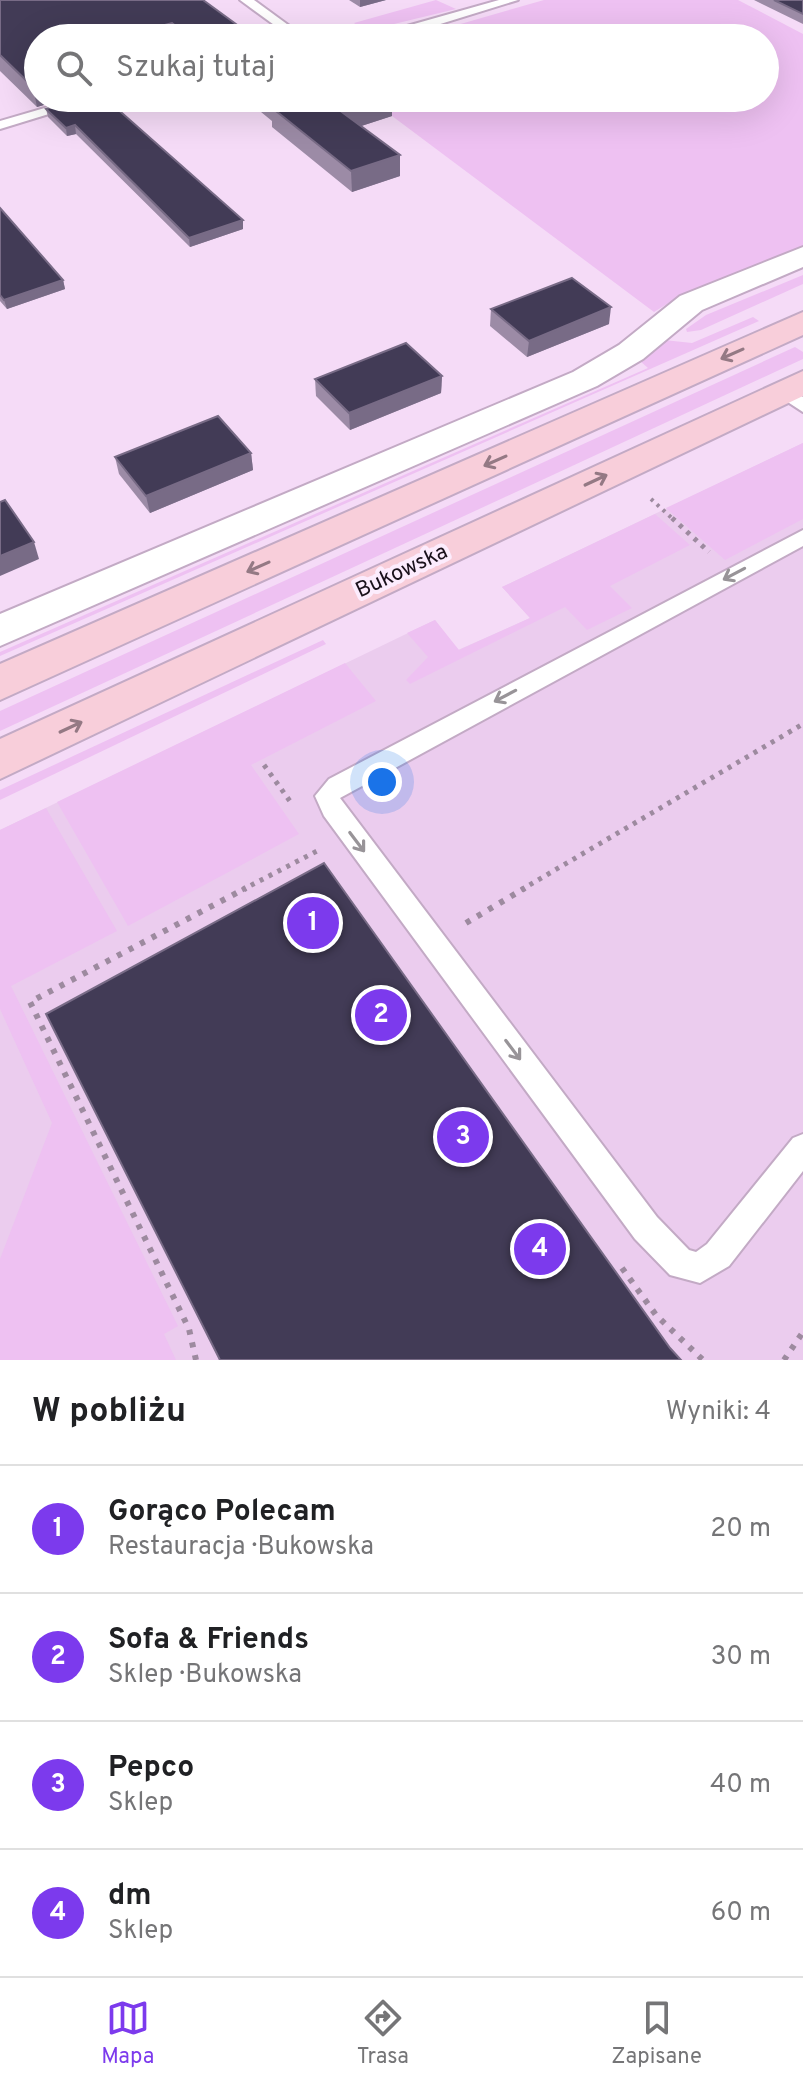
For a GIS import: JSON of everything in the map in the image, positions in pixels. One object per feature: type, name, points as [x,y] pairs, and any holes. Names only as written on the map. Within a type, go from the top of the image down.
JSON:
[{"type":"main road","points":[[0,683],[803,322]]},
{"type":"main road","name":"Bukowska","points":[[0,760],[796,393]]},
{"type":"street","points":[[0,631],[585,379],[631,352],[691,303],[803,256]]},
{"type":"lane","points":[[246,0],[280,24]]},
{"type":"lane","points":[[429,24],[512,0]]},
{"type":"lane","points":[[0,125],[45,112]]},
{"type":"lane","points":[[803,537],[337,786],[327,796],[332,809],[646,1228],[681,1264],[700,1268],[718,1255],[803,1148]]},
{"type":"path","points":[[651,499],[734,574]]},
{"type":"path","points":[[433,942],[803,724]]},
{"type":"path","points":[[196,1360],[189,1329],[30,1002],[323,847]]},
{"type":"path","points":[[784,1360],[803,1332]]},
{"type":"shaded area","points":[[436,0],[456,9],[394,24],[354,23]]},
{"type":"shaded area","points":[[544,0],[738,0],[803,34],[803,247],[680,296],[654,312],[387,112],[779,112],[779,24],[461,24]]},
{"type":"shaded area","points":[[803,275],[803,284],[701,330],[687,332],[686,329],[706,315]]},
{"type":"shaded area","points":[[753,317],[759,321],[0,656],[0,652],[648,368],[640,361],[664,340],[692,343]]},
{"type":"shaded area","points":[[795,347],[803,352],[803,359],[0,731],[0,711]]},
{"type":"shaded area","points":[[803,443],[803,1360],[0,1360],[0,830],[435,620],[458,650],[530,618],[502,587]]},
{"type":"shaded area","points":[[803,443],[803,519],[725,560],[666,508]]},
{"type":"shaded area","points":[[655,514],[690,545],[610,586],[632,608],[587,630],[565,607],[410,684],[406,680],[428,657],[407,633],[435,620],[459,650],[530,618],[502,587]]},
{"type":"shaded area","points":[[323,640],[326,644],[0,800],[0,790]]},
{"type":"shaded area","points":[[345,663],[376,701],[251,765],[299,834],[128,926],[57,802]]},
{"type":"shaded area","points":[[46,808],[117,931],[11,986],[178,1326],[164,1334],[176,1360],[0,1360],[0,1259],[52,1123],[0,1009],[0,830]]},
{"type":"building","points":[[0,0],[203,0],[236,24],[24,24],[24,78],[0,55]]},
{"type":"building","points":[[774,0],[803,0],[803,14]]},
{"type":"building","points":[[49,112],[121,112],[243,220],[189,238],[75,125],[66,128]]},
{"type":"building","points":[[277,112],[342,112],[400,155],[351,171]]},
{"type":"building","points":[[0,208],[63,280],[4,300],[0,295]]},
{"type":"building","points":[[572,278],[611,307],[529,341],[491,309]]},
{"type":"building","points":[[406,343],[442,376],[349,413],[315,379]]},
{"type":"building","points":[[218,416],[251,453],[146,496],[115,457]]},
{"type":"building","points":[[5,500],[34,542],[0,556],[0,502]]},
{"type":"building","points":[[324,863],[681,1360],[220,1360],[46,1014]]},
{"type":"place","name":"Gorąco Polecam","points":[[313,923]]},
{"type":"place","name":"Sofa & Friends","points":[[381,1015]]},
{"type":"place","name":"Pepco","points":[[463,1137]]},
{"type":"place","name":"dm","points":[[540,1249]]}]
